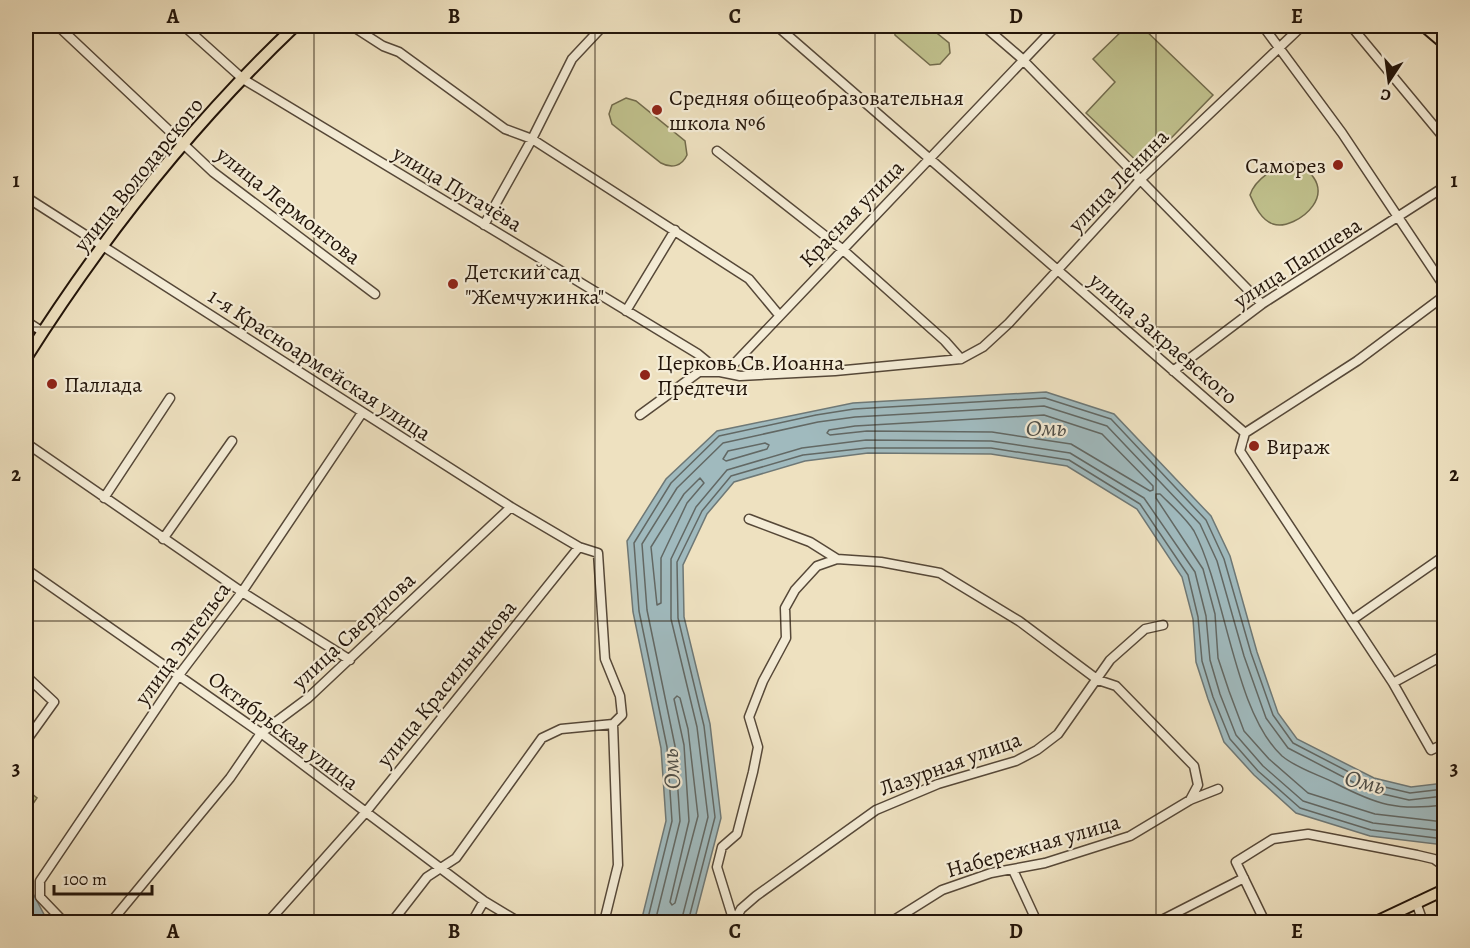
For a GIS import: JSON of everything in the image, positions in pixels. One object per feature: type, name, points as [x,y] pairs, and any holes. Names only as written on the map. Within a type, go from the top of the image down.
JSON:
[{"type":"main road","name":"улица Володарского","points":[[26,358],[102,246],[184,143],[295,26]]},
{"type":"main road","points":[[1424,26],[1444,43]]},
{"type":"main road","points":[[1376,922],[1444,890]]},
{"type":"street","name":"улица Лермонтова","points":[[58,26],[213,172],[375,294]]},
{"type":"street","name":"улица Пугачёва","points":[[184,26],[243,79],[698,354],[720,372]]},
{"type":"street","points":[[352,26],[383,46],[399,52],[504,129],[532,139],[749,279],[779,315]]},
{"type":"street","points":[[484,225],[532,139],[572,59],[603,26]]},
{"type":"street","name":"улица Закраевского","points":[[777,26],[1245,433],[1240,450],[1393,683],[1431,750],[1444,744]]},
{"type":"street","points":[[984,26],[1023,61],[1262,304]]},
{"type":"street","name":"Красная улица","points":[[720,372],[734,364],[1056,26]]},
{"type":"street","points":[[1263,26],[1280,46],[1444,286]]},
{"type":"street","name":"улица Ленина","points":[[961,359],[983,347],[1141,179],[1302,26]]},
{"type":"street","points":[[1351,26],[1444,138]]},
{"type":"street","points":[[717,151],[842,249],[945,341],[961,359]]},
{"type":"street","name":"улица Папшева","points":[[1173,371],[1262,304],[1399,219],[1444,188]]},
{"type":"street","name":"1-я Красноармейская улица","points":[[26,197],[511,507],[579,547],[598,553],[604,614],[603,652],[620,696],[622,708],[622,715],[613,724]]},
{"type":"street","points":[[626,311],[675,230]]},
{"type":"street","points":[[1245,433],[1357,361],[1444,296]]},
{"type":"street","points":[[26,321],[43,332]]},
{"type":"street","points":[[640,415],[699,372],[720,372],[740,376],[961,359]]},
{"type":"street","points":[[104,498],[170,398]]},
{"type":"street","name":"улица Энгельса","points":[[64,922],[40,897],[40,881],[178,675],[242,592],[362,412]]},
{"type":"street","points":[[163,539],[232,441]]},
{"type":"street","points":[[26,443],[242,592],[350,660]]},
{"type":"street","name":"улица Свердлова","points":[[111,922],[230,777],[261,733],[308,698],[511,507]]},
{"type":"street","points":[[749,519],[810,543],[837,558],[881,562],[940,573],[1019,621],[1098,681],[1116,686],[1194,766],[1198,784],[1190,800]]},
{"type":"street","name":"улица Красильникова","points":[[268,922],[365,813],[579,547]]},
{"type":"street","points":[[1352,620],[1444,556]]},
{"type":"street","points":[[734,922],[717,867],[722,847],[737,834],[753,772],[758,747],[756,734],[749,717],[763,681],[786,638],[785,608],[795,591],[817,566],[837,558]]},
{"type":"street","name":"Октябрьская улица","points":[[26,569],[261,733],[484,901],[519,922]]},
{"type":"street","name":"Лазурная улица","points":[[734,922],[741,909],[756,896],[876,810],[938,784],[1016,761],[1037,750],[1058,734],[1098,681],[1110,660],[1146,629],[1163,625]]},
{"type":"street","points":[[1393,683],[1444,655]]},
{"type":"street","points":[[26,676],[54,702],[26,741]]},
{"type":"street","points":[[392,922],[427,877],[456,858],[542,738],[561,729],[613,724],[618,865],[604,922]]},
{"type":"street","name":"Набережная улица","points":[[891,922],[942,890],[991,873],[1045,863],[1130,836],[1190,800],[1218,789]]},
{"type":"street","points":[[1265,922],[1236,862],[1273,839],[1308,834],[1434,859],[1444,866]]},
{"type":"street","points":[[1013,870],[1037,922]]},
{"type":"street","points":[[1158,922],[1244,878]]},
{"type":"street","points":[[472,922],[484,901]]},
{"type":"street","points":[[1416,902],[1423,922]]},
{"type":"green space","points":[[894,26],[928,26],[949,43],[950,53],[940,64],[930,65],[895,35]]},
{"type":"green space","points":[[1127,26],[1141,26],[1213,95],[1143,167],[1086,113],[1115,82],[1093,59]]},
{"type":"green space","points":[[626,98],[636,101],[685,141],[687,155],[682,162],[673,166],[661,163],[612,124],[609,114],[612,105]]},
{"type":"green space","points":[[1293,162],[1309,173],[1317,184],[1318,196],[1313,206],[1304,215],[1283,225],[1273,224],[1262,216],[1250,195],[1267,174],[1280,166]]},
{"type":"green space","points":[[26,789],[37,798],[26,814]]},
{"type":"water","name":"Омь","points":[[1046,392],[1114,414],[1211,516],[1230,556],[1257,652],[1278,713],[1297,739],[1374,778],[1411,787],[1444,783],[1444,845],[1370,836],[1296,813],[1254,775],[1224,742],[1196,662],[1193,619],[1182,577],[1137,509],[1067,466],[991,454],[868,453],[805,461],[734,482],[707,514],[683,565],[684,617],[710,724],[721,818],[694,922],[641,922],[666,821],[661,748],[633,612],[627,541],[666,479],[717,431],[853,403]]},
{"type":"water","points":[[26,880],[27,882],[48,922],[26,922]]},
{"type":"place","name":"Средняя общеобразовательная школа №6","points":[[657,110]]},
{"type":"place","name":"Саморез","points":[[1338,165]]},
{"type":"place","name":"Детский сад \"Жемчужинка\"","points":[[453,284]]},
{"type":"place","name":"Церковь Св.Иоанна Предтечи","points":[[645,375]]},
{"type":"place","name":"Паллада","points":[[52,384]]},
{"type":"place","name":"Вираж","points":[[1254,446]]}]
